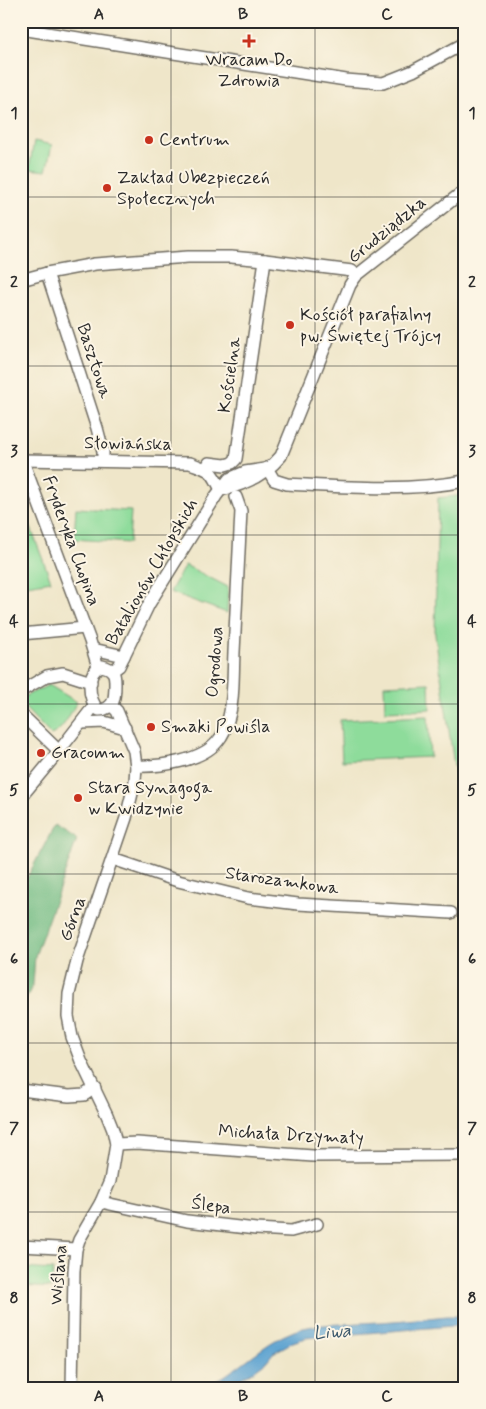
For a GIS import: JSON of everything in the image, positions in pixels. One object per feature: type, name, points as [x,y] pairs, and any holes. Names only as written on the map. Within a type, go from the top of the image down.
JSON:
[{"type":"street","points":[[21,29],[355,81],[383,83],[413,71],[465,43]]},
{"type":"street","name":"Grudziądzka","points":[[267,468],[273,465],[281,456],[350,285],[356,276],[465,190]]},
{"type":"street","points":[[21,280],[95,264],[154,259],[232,257],[352,271],[356,276]]},
{"type":"street","name":"Kościelna","points":[[206,469],[209,463],[225,465],[232,463],[236,459],[265,260]]},
{"type":"street","name":"Basztowa","points":[[47,273],[97,428],[103,451],[103,461]]},
{"type":"street","name":"Słowiańska","points":[[22,458],[190,463],[206,469]]},
{"type":"street","name":"Fryderyka Chopina","points":[[22,458],[98,667]]},
{"type":"street","points":[[267,468],[274,480],[287,484],[399,488],[429,487],[465,481]]},
{"type":"street","name":"Batalionów Chłopskich","points":[[112,671],[119,666],[149,604],[216,496],[221,490],[248,481],[267,468]]},
{"type":"street","points":[[206,469],[213,474],[221,490]]},
{"type":"street","name":"Ogrodowa","points":[[136,766],[166,764],[196,755],[211,748],[225,731],[229,718],[232,682],[241,510],[236,497]]},
{"type":"street","points":[[21,634],[85,628]]},
{"type":"street","points":[[93,649],[124,656]]},
{"type":"street","points":[[98,667],[107,667],[112,671],[115,699],[105,710],[99,710],[92,702],[91,682],[94,671],[98,667]]},
{"type":"street","points":[[21,691],[47,676],[62,673],[91,682]]},
{"type":"street","name":"Górna","points":[[111,705],[117,711],[134,751],[135,781],[113,860],[77,961],[68,1004],[68,1016],[72,1037],[113,1130],[116,1144]]},
{"type":"street","points":[[21,796],[59,752],[94,706]]},
{"type":"street","points":[[21,714],[59,752]]},
{"type":"street","points":[[82,723],[104,722],[125,728]]},
{"type":"street","name":"Starozamkowa","points":[[113,860],[178,881],[248,898],[308,905],[451,913]]},
{"type":"street","points":[[21,1090],[69,1096],[84,1095],[95,1088]]},
{"type":"street","name":"Michała Drzymały","points":[[116,1144],[137,1143],[313,1156],[465,1155]]},
{"type":"street","name":"Wiślana","points":[[72,1388],[76,1249],[110,1181],[116,1144]]},
{"type":"street","name":"Ślepa","points":[[101,1202],[187,1221],[256,1229],[291,1231],[317,1224]]},
{"type":"street","points":[[21,1246],[76,1249]]},
{"type":"green space","points":[[34,141],[52,145],[46,171],[29,169]]},
{"type":"green space","points":[[465,495],[465,840],[435,635],[438,498]]},
{"type":"green space","points":[[21,502],[51,581],[21,586]]},
{"type":"green space","points":[[76,508],[131,511],[129,543],[74,539]]},
{"type":"green space","points":[[185,565],[228,587],[227,613],[170,592]]},
{"type":"green space","points":[[429,683],[430,709],[385,711],[384,685]]},
{"type":"green space","points":[[49,685],[77,702],[60,729],[51,735],[23,706],[21,698]]},
{"type":"green space","points":[[428,716],[430,757],[342,761],[340,720]]},
{"type":"green space","points":[[55,825],[77,839],[35,956],[33,984],[21,1010],[21,889]]},
{"type":"green space","points":[[21,1268],[53,1270],[52,1288],[21,1286]]},
{"type":"water","name":"Liwa","points":[[465,1316],[465,1325],[305,1338],[273,1353],[266,1362],[252,1372],[224,1388],[200,1388],[225,1376],[269,1344],[302,1328]]},
{"type":"place","name":"Wracam Do Zdrowia","points":[[249,41]]},
{"type":"place","name":"Centrum","points":[[149,140]]},
{"type":"place","name":"Zakład Ubezpieczeń Społecznych","points":[[107,188]]},
{"type":"place","name":"Kościół parafialny pw. Świętej Trójcy","points":[[290,325]]},
{"type":"place","name":"Smaki Powiśla","points":[[151,727]]},
{"type":"place","name":"Gracomm","points":[[41,753]]},
{"type":"place","name":"Stara Synagoga w Kwidzynie","points":[[78,798]]}]
